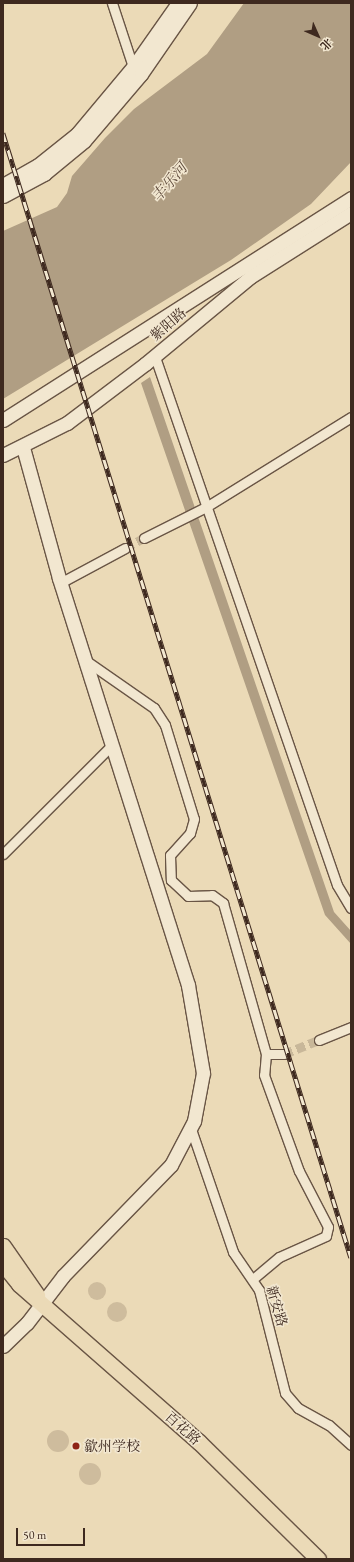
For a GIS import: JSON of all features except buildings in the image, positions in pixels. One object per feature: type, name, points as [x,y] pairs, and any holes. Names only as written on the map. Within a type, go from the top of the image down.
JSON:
[{"type":"main road","name":"百花路","points":[[3,1246],[28,1277],[42,1303]]},
{"type":"main road","name":"百花路","points":[[3,1264],[19,1284],[200,1442],[318,1559]]},
{"type":"street","points":[[112,3],[133,67]]},
{"type":"street","points":[[3,185],[38,165],[77,134],[133,67],[178,3]]},
{"type":"street","points":[[3,196],[44,174],[84,141],[141,74],[190,3]]},
{"type":"street","name":"紫阳路","points":[[3,420],[351,198]]},
{"type":"street","name":"紫阳路","points":[[3,455],[23,447],[67,423],[154,357],[250,278],[351,213]]},
{"type":"street","points":[[154,357],[204,508],[337,885],[351,908]]},
{"type":"street","points":[[144,538],[204,508],[351,417]]},
{"type":"street","points":[[3,1346],[42,1303],[63,1276],[163,1175],[191,1130],[203,1073],[190,992],[60,583],[23,447]]},
{"type":"street","points":[[60,583],[125,548]]},
{"type":"street","points":[[85,660],[154,708],[163,720],[194,819],[190,833],[170,855],[171,880],[188,896],[212,895],[223,903],[266,1054],[264,1076],[299,1170],[319,1205],[328,1232],[322,1238],[279,1257],[253,1279]]},
{"type":"street","points":[[3,854],[112,745]]},
{"type":"street","points":[[319,1040],[351,1027]]},
{"type":"street","points":[[266,1054],[284,1054]]},
{"type":"street","name":"新安路","points":[[191,1130],[233,1252],[253,1279],[261,1296],[285,1393],[298,1408],[329,1425],[351,1445]]},
{"type":"shaded area","points":[[93,1282],[101,1282],[106,1287],[104,1298],[101,1300],[93,1300],[88,1295],[88,1287]]},
{"type":"shaded area","points":[[117,1302],[124,1305],[127,1312],[124,1319],[117,1322],[110,1319],[107,1312],[110,1305]]},
{"type":"shaded area","points":[[58,1430],[62,1431],[68,1437],[68,1445],[62,1451],[58,1452],[54,1451],[48,1445],[47,1441],[48,1437],[54,1431]]},
{"type":"shaded area","points":[[90,1463],[94,1464],[100,1470],[100,1478],[94,1484],[90,1485],[86,1484],[80,1478],[79,1474],[80,1470],[86,1464]]},
{"type":"water","name":"丰乐河","points":[[244,3],[351,3],[351,162],[311,204],[231,260],[3,399],[3,231],[57,207],[67,193],[72,176],[105,138],[134,109],[207,54]]},
{"type":"water","points":[[150,377],[334,912],[351,931],[351,944],[325,915],[141,383]]},
{"type":"tunnel","points":[[125,548],[144,538]]},
{"type":"tunnel","points":[[284,1054],[319,1040]]},
{"type":"railway","points":[[3,133],[351,1257]]},
{"type":"place","name":"歙州学校","points":[[76,1446]]}]
